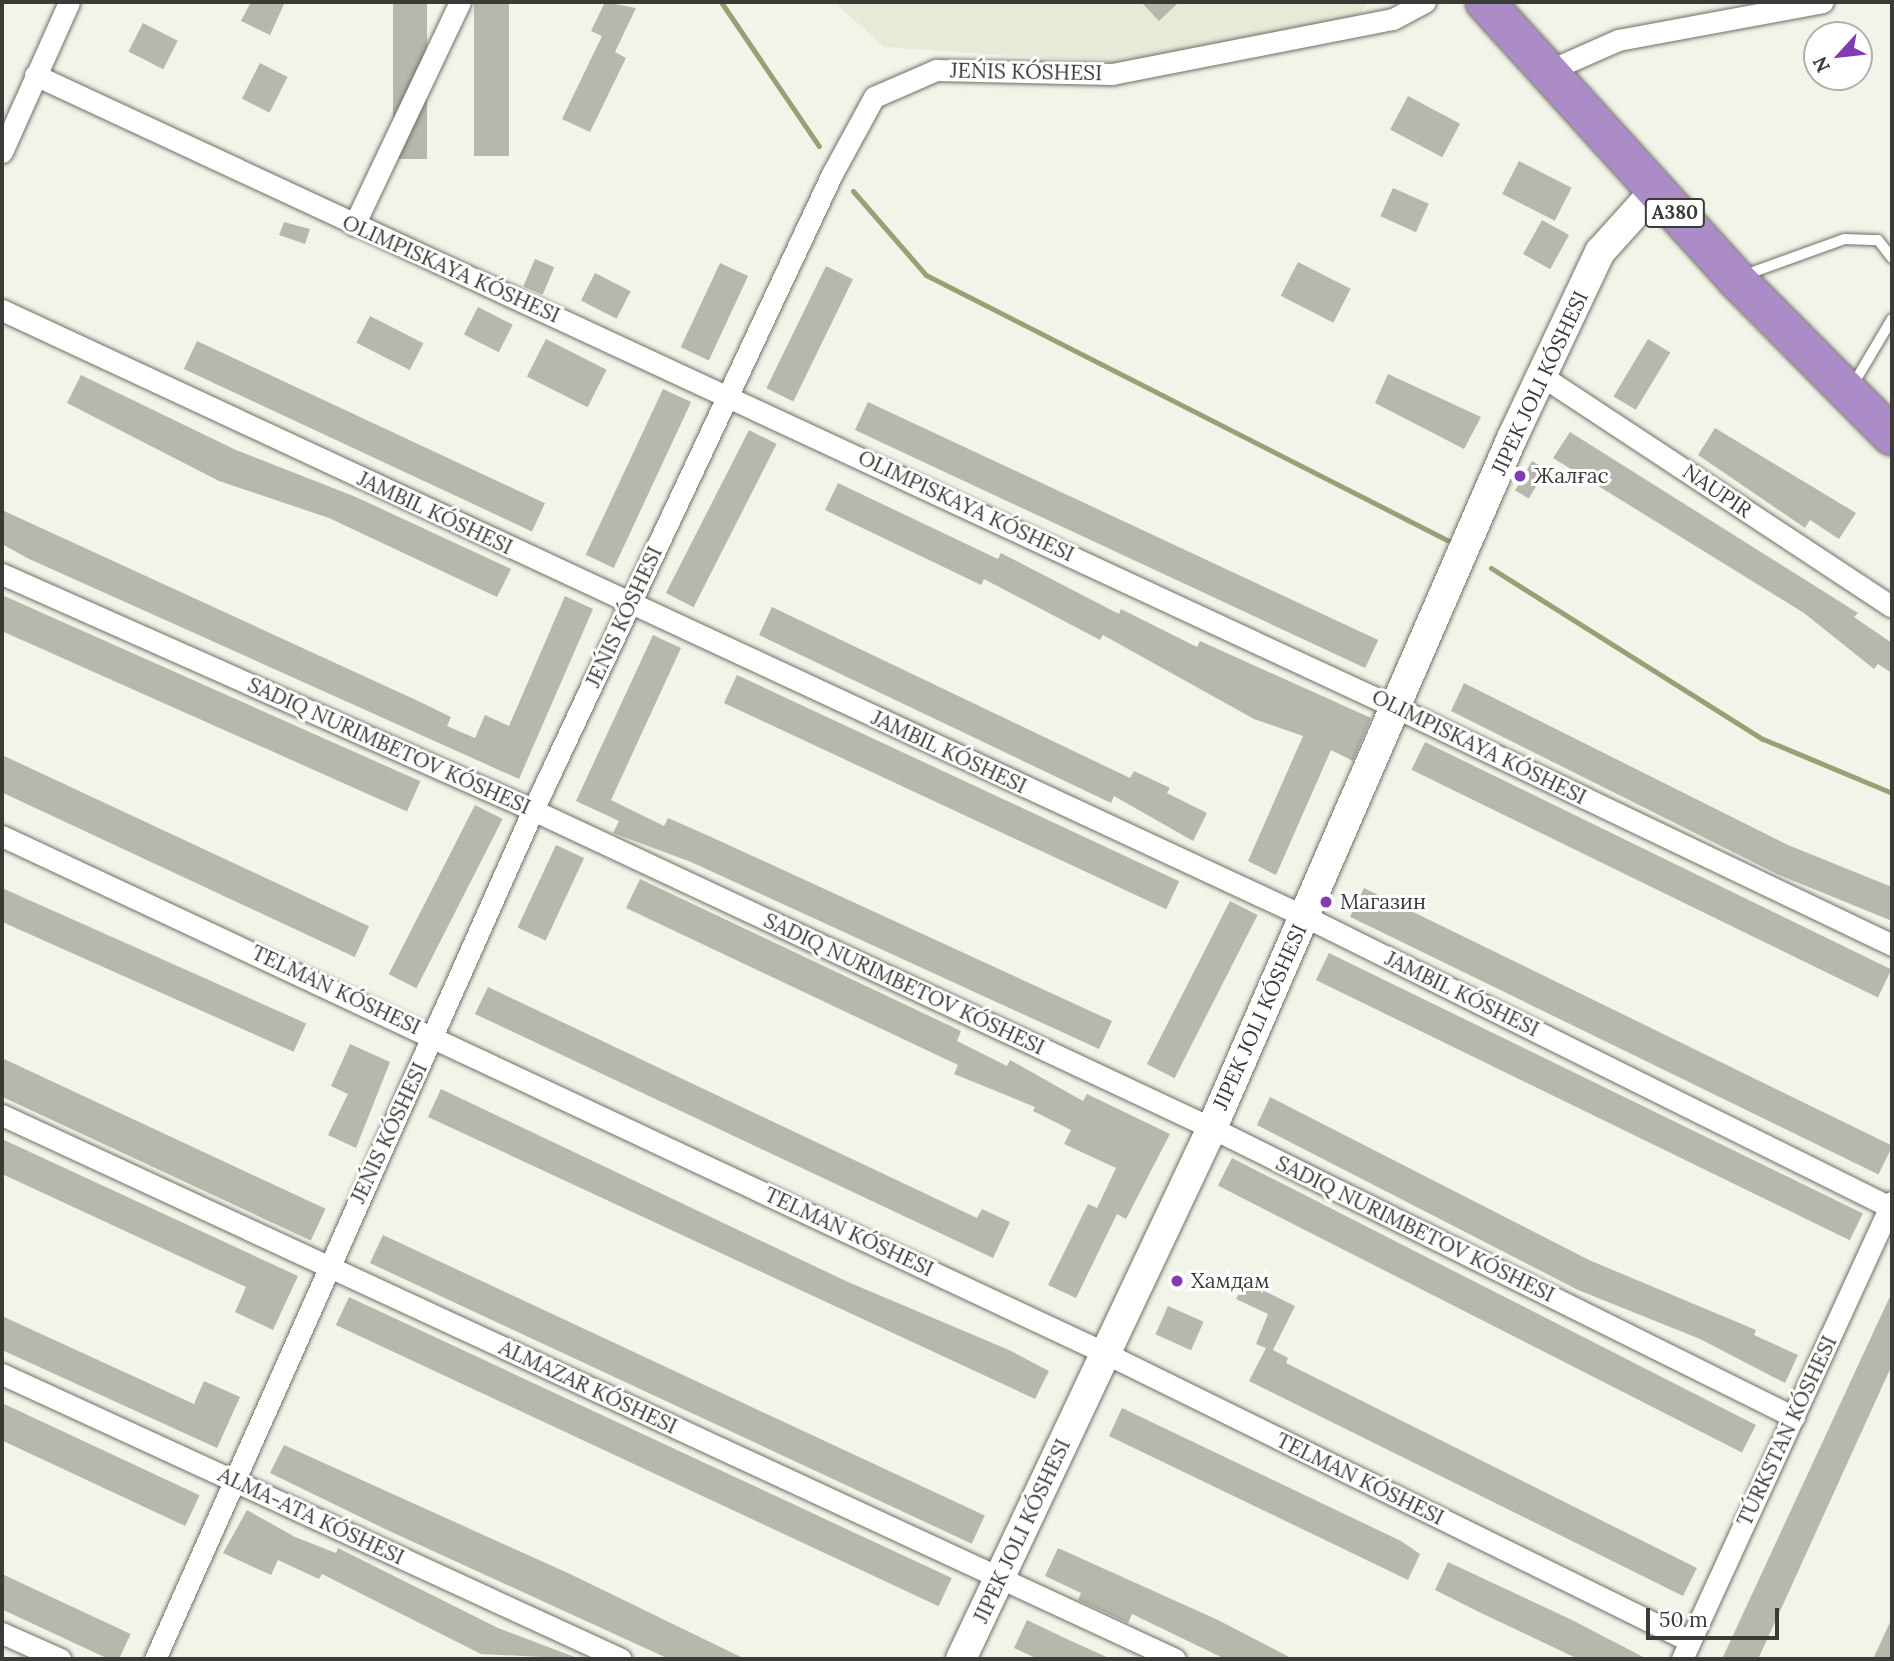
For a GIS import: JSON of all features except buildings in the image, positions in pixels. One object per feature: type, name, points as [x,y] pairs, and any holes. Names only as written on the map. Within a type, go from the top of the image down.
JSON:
[{"type":"highway","name":"A380","points":[[1485,2],[1655,191],[1892,436]]},
{"type":"street","points":[[2,152],[69,2]]},
{"type":"street","points":[[354,225],[460,2]]},
{"type":"street","name":"JEŃIS KÓSHESI","points":[[155,1659],[326,1266],[435,1036],[534,810],[727,394],[874,97],[936,70],[1112,74],[1393,19],[1425,2]]},
{"type":"street","points":[[1548,71],[1618,40],[1823,2]]},
{"type":"street","name":"OLIMPISKAYA KÓSHESI","points":[[35,75],[354,225],[727,394],[1397,708],[1892,945]]},
{"type":"street","points":[[961,1659],[1212,1128],[1542,376],[1600,252],[1655,191]]},
{"type":"street","points":[[2,310],[1304,916],[1891,1204]]},
{"type":"street","name":"NAUPIR","points":[[1542,376],[1892,607]]},
{"type":"street","points":[[2,574],[534,810],[1212,1128],[1794,1417]]},
{"type":"street","name":"TELMAN KÓSHESI","points":[[2,836],[435,1036],[1105,1353],[1686,1650]]},
{"type":"street","name":"ALMAZAR KÓSHESI","points":[[2,1115],[1175,1659]]},
{"type":"street","name":"TÚRKSTAN KÓSHESI","points":[[1686,1650],[1891,1204]]},
{"type":"street","name":"ALMA-ATA KÓSHESI","points":[[2,1374],[621,1659]]},
{"type":"street","points":[[2,1633],[60,1659]]},
{"type":"lane","points":[[1737,278],[1845,239],[1878,240],[1892,258]]},
{"type":"lane","points":[[1848,393],[1892,319]]},
{"type":"shaded area","points":[[834,2],[1369,2],[1357,16],[1121,63],[884,47]]},
{"type":"waterway","points":[[721,2],[819,146]]},
{"type":"waterway","points":[[853,191],[926,275],[1447,540]]},
{"type":"waterway","points":[[1491,568],[1763,739],[1892,793]]},
{"type":"place","name":"Жалғас","points":[[1520,476]]},
{"type":"place","name":"Магазин","points":[[1326,902]]},
{"type":"place","name":"Хамдам","points":[[1177,1281]]}]
